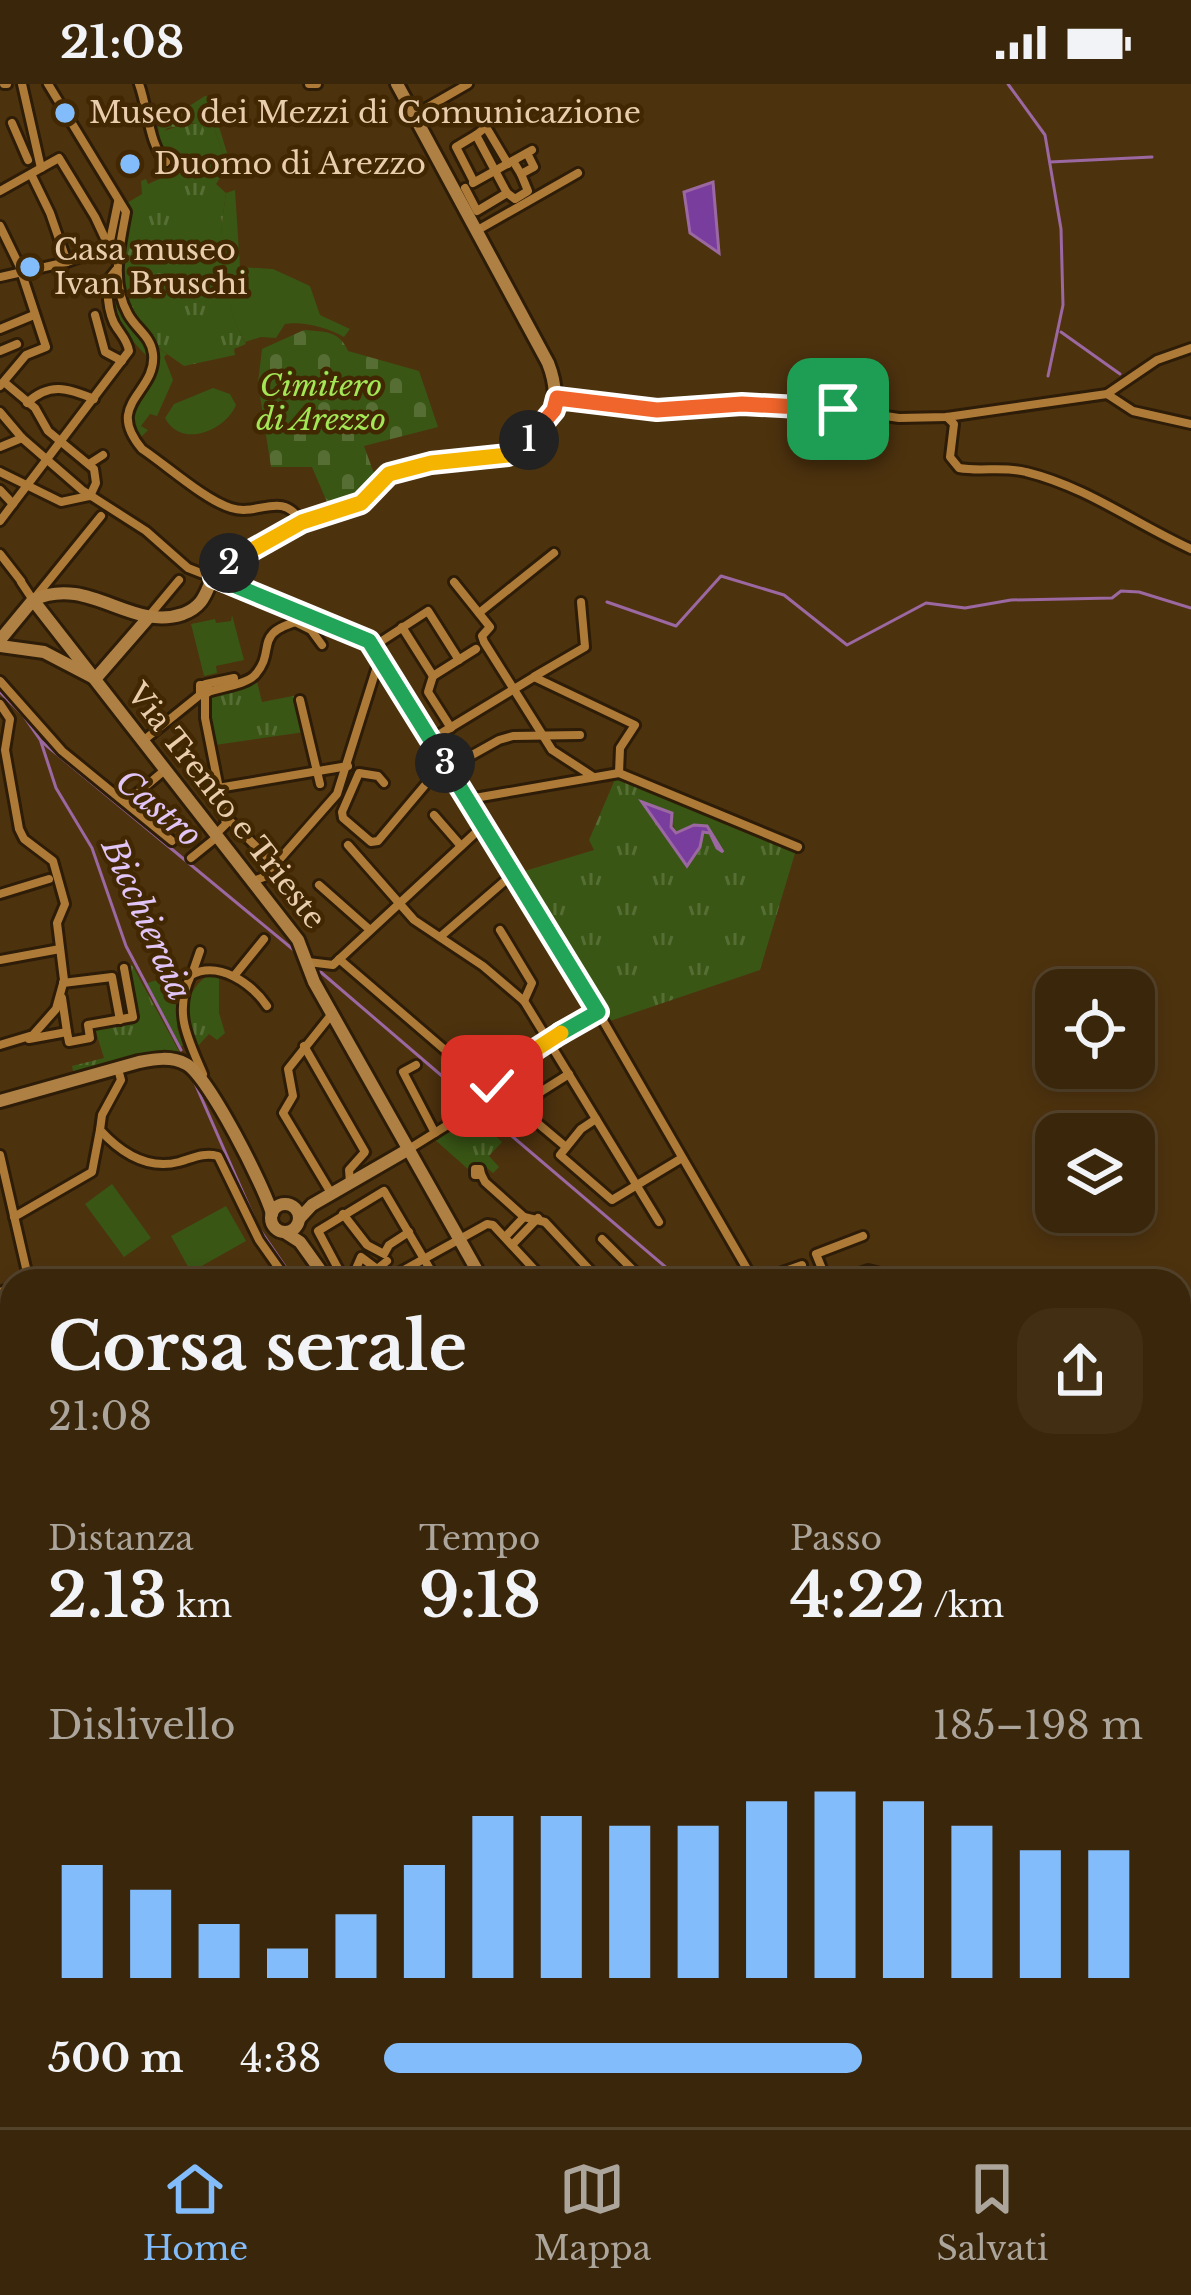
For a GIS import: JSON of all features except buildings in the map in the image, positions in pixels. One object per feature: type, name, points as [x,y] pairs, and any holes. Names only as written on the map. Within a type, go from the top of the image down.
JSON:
[{"type":"main road","points":[[149,617],[96,678],[79,665],[44,652],[0,643],[33,600],[62,592],[82,593],[149,617],[182,614],[200,604],[218,569],[302,522],[361,503],[389,474],[517,451],[554,410],[557,398],[548,363],[487,250],[465,188],[397,84]]},
{"type":"main road","points":[[487,250],[531,331]]},
{"type":"main road","points":[[496,268],[514,293]]},
{"type":"main road","points":[[33,600],[79,665]]},
{"type":"main road","name":"Via Trento e Trieste","points":[[96,678],[259,883],[298,940]]},
{"type":"main road","points":[[298,940],[332,1014],[476,1269]]},
{"type":"main road","points":[[0,1101],[119,1074],[139,1061],[183,1060],[208,1087],[266,1195],[288,1214],[319,1269]]},
{"type":"main road","points":[[393,1158],[400,1133]]},
{"type":"main road","points":[[300,1242],[274,1225],[409,1149]]},
{"type":"main road","points":[[393,1158],[420,1168]]},
{"type":"main road","points":[[284,1232],[292,1230],[288,1214]]},
{"type":"street","points":[[33,167],[24,88],[49,84],[126,215],[118,244],[122,302],[153,349],[153,362],[128,410],[136,442],[226,507],[244,510],[280,504],[302,522]]},
{"type":"street","points":[[139,84],[154,148],[166,162]]},
{"type":"street","points":[[414,115],[467,84]]},
{"type":"street","points":[[12,123],[67,262]]},
{"type":"street","points":[[476,135],[507,193],[514,199],[528,191],[486,127],[455,147],[478,220]]},
{"type":"street","points":[[465,188],[530,152],[534,167],[521,174]]},
{"type":"street","points":[[0,191],[33,167],[59,158],[109,247]]},
{"type":"street","points":[[478,220],[578,173]]},
{"type":"street","points":[[478,220],[507,193]]},
{"type":"street","points":[[109,247],[118,202]]},
{"type":"street","points":[[98,224],[112,219]]},
{"type":"street","points":[[0,226],[46,347],[26,355],[2,384],[35,408],[41,423],[89,464],[96,475],[90,496]]},
{"type":"street","points":[[0,277],[109,247]]},
{"type":"street","points":[[2,515],[74,431],[122,362],[129,344],[114,322],[107,286],[117,269]]},
{"type":"street","points":[[0,329],[34,315]]},
{"type":"street","points":[[95,315],[105,352],[122,362]]},
{"type":"street","points":[[0,351],[17,344]]},
{"type":"street","points":[[557,398],[657,410],[742,404],[947,418],[1107,394],[1157,360],[1191,348]]},
{"type":"street","points":[[27,403],[52,387],[94,400]]},
{"type":"street","points":[[1107,394],[1133,411],[1191,424]]},
{"type":"street","points":[[0,412],[22,438],[90,496],[146,531],[188,568],[359,635],[374,646],[598,1012],[748,1269]]},
{"type":"street","points":[[947,418],[953,424],[950,457],[959,468],[1028,472],[1087,491],[1191,549]]},
{"type":"street","points":[[0,446],[22,438]]},
{"type":"street","points":[[89,464],[103,455]]},
{"type":"street","points":[[0,472],[61,502],[90,496]]},
{"type":"street","points":[[0,490],[13,504]]},
{"type":"street","points":[[0,554],[33,600],[101,516]]},
{"type":"street","points":[[479,613],[554,554]]},
{"type":"street","points":[[149,617],[179,580]]},
{"type":"street","points":[[454,582],[490,627],[482,636],[484,642],[551,750],[592,776]]},
{"type":"street","points":[[430,740],[585,647],[581,602]]},
{"type":"street","points":[[374,646],[428,610],[459,660]]},
{"type":"street","points":[[296,622],[300,611]]},
{"type":"street","points":[[144,740],[205,691],[253,676],[260,668],[267,639],[281,627],[296,622],[311,630],[322,645]]},
{"type":"street","points":[[402,626],[433,676]]},
{"type":"street","points":[[359,635],[372,655],[373,677]]},
{"type":"street","points":[[451,728],[428,692],[433,676],[476,649]]},
{"type":"street","points":[[259,883],[327,808],[348,766],[380,655]]},
{"type":"street","points":[[373,677],[380,671],[392,673]]},
{"type":"street","points":[[534,677],[635,724],[620,748],[620,773]]},
{"type":"street","points":[[0,681],[62,751],[172,841]]},
{"type":"street","points":[[191,858],[226,824],[205,691]]},
{"type":"street","points":[[300,700],[320,784]]},
{"type":"street","points":[[0,704],[10,719],[5,755],[19,829],[52,861],[65,904],[57,922],[69,1042],[91,1038],[88,1025],[134,1017],[124,968]]},
{"type":"street","points":[[362,860],[425,783],[448,768],[499,740],[580,735]]},
{"type":"street","points":[[218,788],[348,766]]},
{"type":"street","points":[[127,802],[166,769]]},
{"type":"street","points":[[378,841],[371,842],[342,812],[359,773],[378,776],[384,784]]},
{"type":"street","points":[[468,800],[620,773],[798,847]]},
{"type":"street","points":[[324,795],[327,808]]},
{"type":"street","points":[[434,814],[461,846]]},
{"type":"street","points":[[224,815],[275,866]]},
{"type":"street","points":[[484,825],[339,959],[481,1081],[495,1085],[524,1110],[612,1200],[682,1158]]},
{"type":"street","points":[[348,845],[414,920],[507,983],[524,1000],[659,1222]]},
{"type":"street","points":[[440,937],[513,874]]},
{"type":"street","points":[[0,894],[49,879]]},
{"type":"street","points":[[319,885],[370,930]]},
{"type":"street","points":[[500,930],[532,983],[524,1000]]},
{"type":"street","points":[[234,976],[264,939]]},
{"type":"street","name":"Via Trento e Trieste","points":[[298,940],[323,964],[339,959]]},
{"type":"street","points":[[0,961],[60,949]]},
{"type":"street","points":[[183,1060],[181,1016],[200,951]]},
{"type":"street","points":[[306,962],[323,964]]},
{"type":"street","points":[[191,975],[201,970],[234,976],[267,1006]]},
{"type":"street","points":[[63,983],[112,976],[120,1020]]},
{"type":"street","points":[[17,1041],[33,1035],[46,1022],[61,996]]},
{"type":"street","points":[[409,1149],[484,1096],[513,1064],[598,1012]]},
{"type":"street","points":[[332,1014],[288,1069],[293,1096],[283,1113],[332,1193]]},
{"type":"street","points":[[0,1045],[68,1032]]},
{"type":"street","points":[[183,1060],[185,1036]]},
{"type":"street","points":[[304,1046],[364,1152],[349,1170],[350,1182]]},
{"type":"street","points":[[416,1065],[403,1072],[435,1133]]},
{"type":"street","points":[[14,1217],[94,1169],[102,1114],[119,1074]]},
{"type":"street","points":[[524,1110],[569,1074]]},
{"type":"street","points":[[481,1081],[484,1096]]},
{"type":"street","points":[[563,1151],[596,1119]]},
{"type":"street","points":[[100,1130],[114,1146],[163,1166],[208,1154],[218,1156],[259,1240],[280,1269]]},
{"type":"street","points":[[0,1155],[26,1269]]},
{"type":"street","points":[[481,1177],[524,1216],[538,1217],[588,1269]]},
{"type":"street","points":[[338,1269],[318,1232],[386,1191],[430,1269]]},
{"type":"street","points":[[343,1214],[393,1269]]},
{"type":"street","points":[[508,1241],[524,1216]]},
{"type":"street","points":[[508,1241],[538,1217]]},
{"type":"street","points":[[405,1269],[487,1224],[534,1269]]},
{"type":"street","points":[[356,1269],[361,1257],[377,1269],[389,1245],[409,1232]]},
{"type":"street","points":[[823,1269],[817,1254],[863,1236]]},
{"type":"street","points":[[602,1239],[632,1269]]},
{"type":"street","points":[[790,1269],[802,1265]]},
{"type":"green space","points":[[210,97],[230,163],[216,184],[226,193],[221,235],[225,288],[246,344],[234,349],[235,355],[184,366],[150,342],[152,361],[115,310],[113,278],[126,215],[122,206],[142,194],[141,181],[146,179],[148,184],[164,177],[161,164],[169,161],[166,152],[161,154],[158,126]],"holes":[[[197,105],[207,106],[226,163],[218,176],[219,157],[201,124],[164,131]]]},
{"type":"green space","points":[[197,105],[207,106],[226,163],[217,177],[194,123],[163,129]]},
{"type":"green space","points":[[235,190],[240,267],[273,269],[310,286],[320,315],[350,329],[344,337],[292,323],[285,324],[276,338],[245,342],[221,269],[226,193]]},
{"type":"green space","name":"Cimitero di Arezzo","points":[[304,330],[330,333],[348,351],[419,371],[438,427],[364,446],[376,479],[368,488],[327,502],[312,467],[271,467],[258,383],[262,349]]},
{"type":"green space","points":[[156,347],[167,354],[173,380],[157,416],[150,414],[141,426],[148,430],[139,439],[131,413],[158,363]]},
{"type":"green space","points":[[213,388],[230,394],[236,405],[213,429],[181,433],[165,418],[174,404]]},
{"type":"green space","points":[[232,615],[244,660],[216,666],[217,673],[204,676],[191,624],[231,621]]},
{"type":"green space","points":[[257,682],[262,702],[298,695],[305,732],[215,745],[206,695]]},
{"type":"green space","points":[[616,777],[796,850],[760,970],[607,1022],[515,874],[594,850],[589,840]],"holes":[[[647,806],[668,810],[676,833],[695,825],[713,834],[700,834],[700,847],[687,865]]]},
{"type":"green space","points":[[132,965],[180,1053],[158,1053],[74,1075],[72,1066],[104,1058],[95,1029],[137,1020],[126,967]]},
{"type":"green space","points":[[185,972],[177,1027],[181,1047],[147,983]]},
{"type":"green space","points":[[207,976],[219,976],[219,1013],[225,1033],[217,1040],[209,1034],[196,1048],[190,1000]]},
{"type":"green space","points":[[472,1115],[502,1142],[489,1156],[499,1167],[493,1173],[481,1163],[468,1169],[434,1139]]},
{"type":"green space","points":[[112,1184],[151,1238],[124,1257],[85,1204]]},
{"type":"green space","points":[[226,1206],[246,1241],[189,1269],[171,1236]]},
{"type":"shaded area","points":[[713,182],[719,253],[690,233],[684,192]]},
{"type":"shaded area","points":[[642,802],[672,813],[671,827],[676,833],[694,825],[707,826],[723,852],[710,833],[703,832],[700,847],[687,866]]},
{"type":"waterway","points":[[1008,84],[1045,135],[1061,229],[1063,305],[1048,376]]},
{"type":"waterway","points":[[1050,162],[1152,157]]},
{"type":"waterway","points":[[1061,332],[1120,374]]},
{"type":"waterway","points":[[607,602],[676,626],[721,576],[784,595],[847,645],[926,603],[965,608],[1011,600],[1112,598],[1121,591],[1191,608]]},
{"type":"waterway","name":"Castro","points":[[0,692],[41,741],[295,951]]},
{"type":"waterway","name":"Bicchieraia","points":[[41,742],[56,788],[92,848],[126,946],[181,1050]]},
{"type":"waterway","name":"Castro","points":[[316,968],[470,1100]]},
{"type":"waterway","name":"Bicchieraia","points":[[194,1081],[258,1227],[287,1269]]},
{"type":"waterway","name":"Castro","points":[[480,1109],[668,1269]]},
{"type":"place","name":"Museo dei Mezzi di Comunicazione","points":[[65,113]]},
{"type":"place","name":"Duomo di Arezzo","points":[[130,164]]},
{"type":"place","name":"Casa museo Ivan Bruschi","points":[[30,267]]},
{"type":"route","points":[[492,1086],[513,1064],[598,1012],[374,646],[354,633],[214,577],[218,569],[302,522],[361,503],[389,474],[517,451],[554,410],[557,398],[657,410],[742,404],[838,409]]}]
